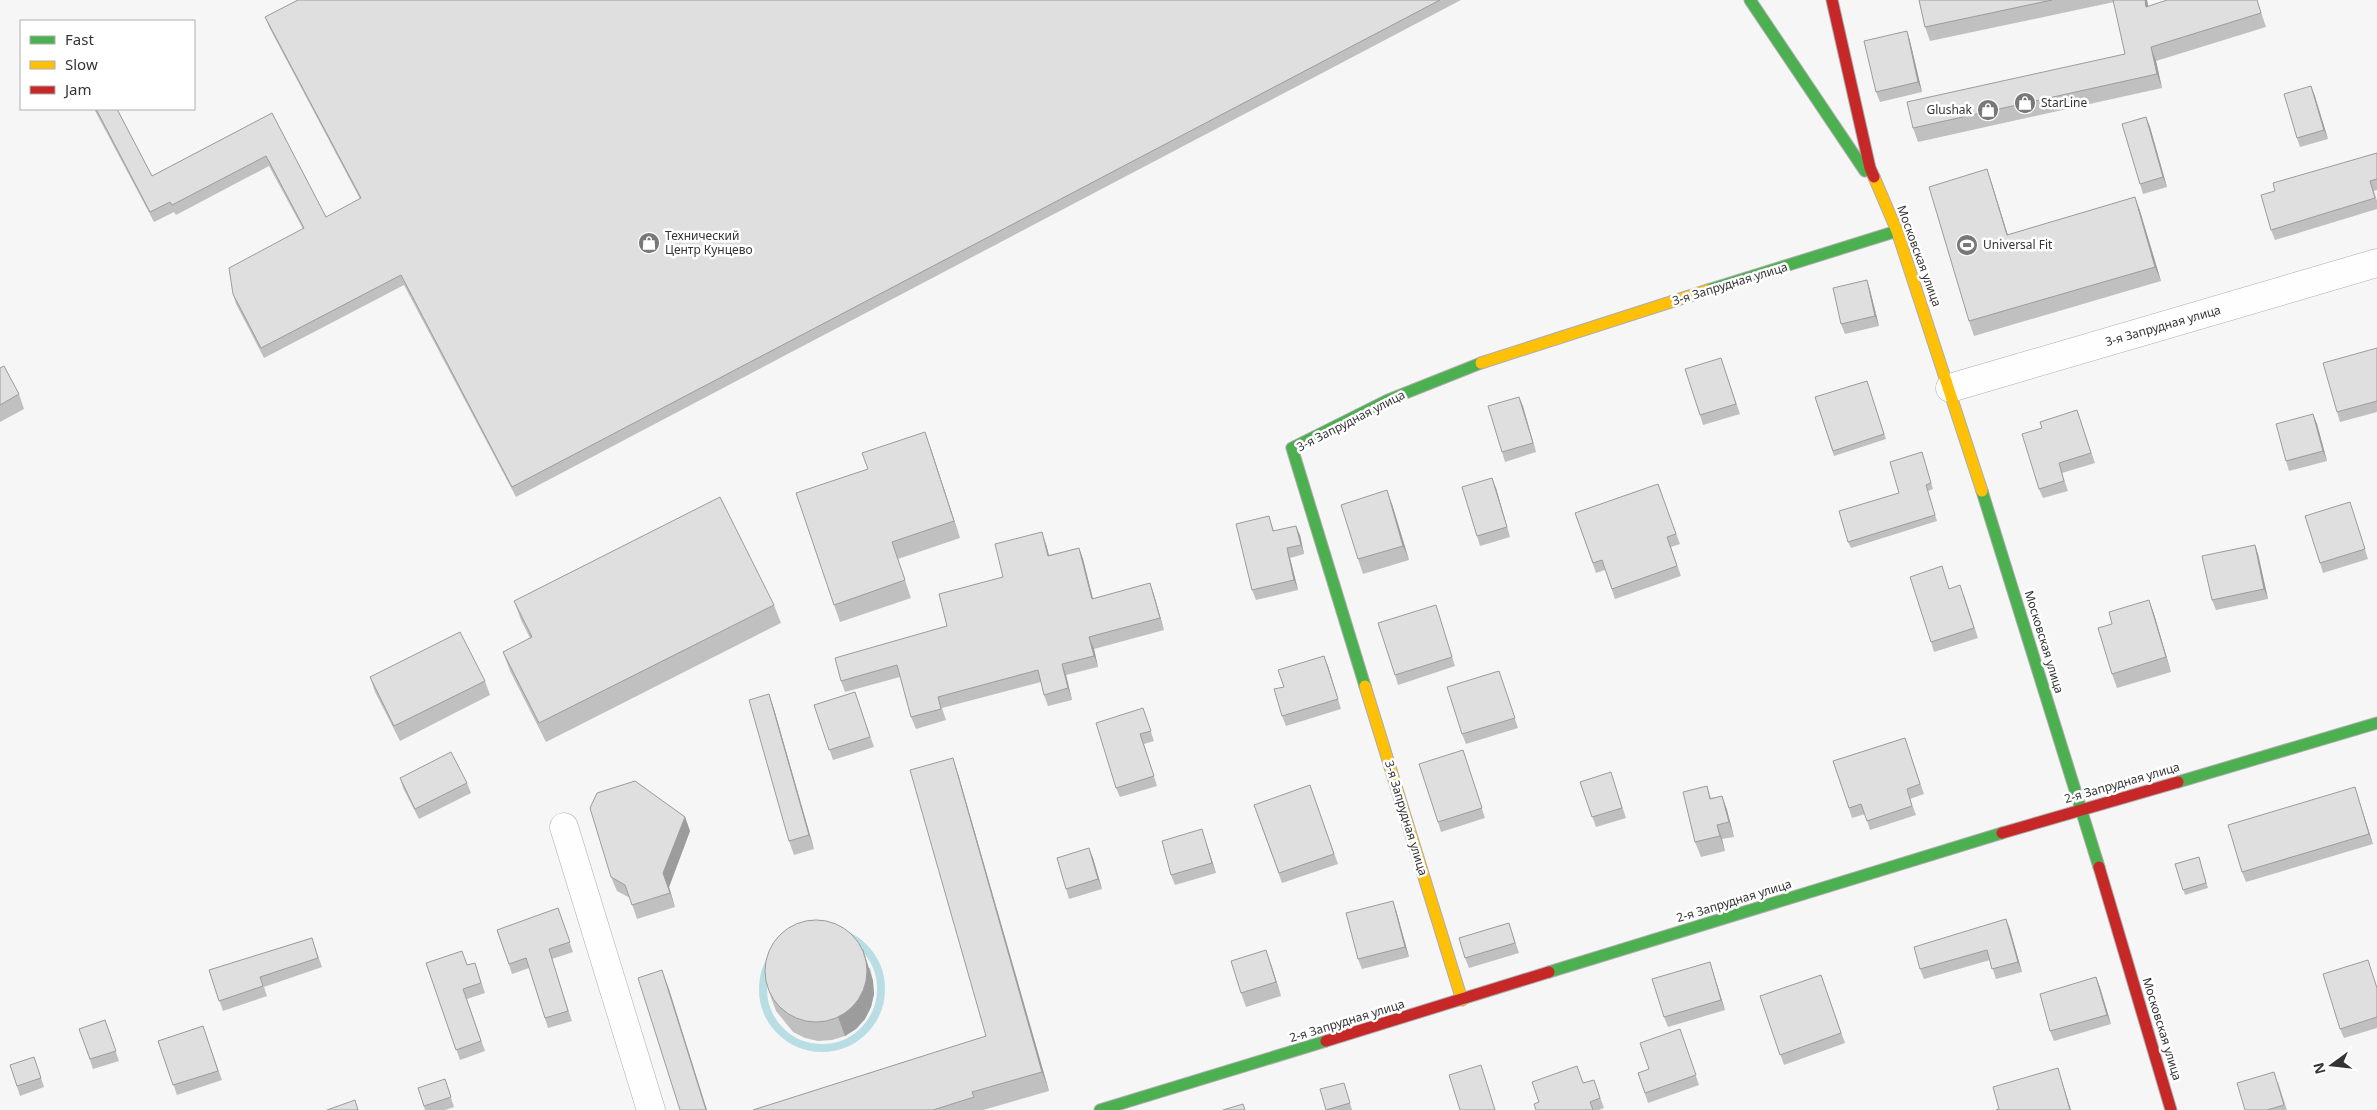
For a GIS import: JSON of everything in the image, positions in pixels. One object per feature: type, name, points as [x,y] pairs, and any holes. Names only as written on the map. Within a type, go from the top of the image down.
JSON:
[{"type":"street","name":"Московская улица","points":[[1750,0],[1876,186]]},
{"type":"street","name":"Московская улица","points":[[1832,0],[1870,168],[1876,186],[1897,231],[1950,388],[2082,810],[2171,1110]]},
{"type":"street","name":"3-я Запрудная улица","points":[[1462,1000],[1292,448],[1388,400],[1500,355],[1897,231]]},
{"type":"street","name":"3-я Запрудная улица","points":[[1950,388],[2377,263]]},
{"type":"street","name":"2-я Запрудная улица","points":[[1100,1110],[2066,813],[2082,810],[2377,723]]},
{"type":"street","points":[[564,827],[651,1110]]},
{"type":"building","name":"Технический Центр Кунцево","points":[[298,0],[1440,0],[512,487],[401,275],[261,348],[233,294],[229,268],[304,228],[266,156],[172,205],[170,202],[150,212],[97,110],[118,110],[152,176],[272,113],[326,217],[361,198],[265,17]]},
{"type":"building","points":[[1919,0],[2052,0],[1925,27]]},
{"type":"building","points":[[2113,0],[2145,0],[2146,7],[2167,0],[2257,0],[2261,13],[2151,47],[2157,74],[1913,128],[1907,102],[2125,54]]},
{"type":"building","points":[[1907,31],[1918,82],[1876,92],[1864,41]]},
{"type":"building","points":[[2311,86],[2324,130],[2297,138],[2284,94]]},
{"type":"building","points":[[2146,117],[2163,177],[2140,184],[2122,124]]},
{"type":"building","points":[[2377,153],[2377,179],[2370,181],[2375,198],[2271,230],[2261,195],[2275,191],[2273,183]]},
{"type":"building","points":[[1987,169],[2007,235],[2135,197],[2155,267],[1969,321],[1929,187]]},
{"type":"building","points":[[1867,280],[1875,316],[1841,324],[1833,288]]},
{"type":"building","points":[[2377,348],[2377,401],[2337,412],[2323,363]]},
{"type":"building","points":[[1721,358],[1736,404],[1700,415],[1685,369]]},
{"type":"building","points":[[4,366],[19,394],[0,405],[0,368]]},
{"type":"building","points":[[1867,381],[1884,434],[1833,451],[1815,397]]},
{"type":"building","points":[[1519,397],[1533,443],[1502,452],[1488,406]]},
{"type":"building","points":[[2077,410],[2091,453],[2059,463],[2064,481],[2039,489],[2022,434],[2042,428],[2040,422]]},
{"type":"building","points":[[2313,414],[2323,451],[2286,461],[2276,424]]},
{"type":"building","points":[[925,432],[954,521],[892,542],[905,580],[834,605],[796,493],[868,469],[862,453]]},
{"type":"building","points":[[1922,452],[1931,483],[1926,485],[1935,515],[1848,542],[1839,511],[1899,493],[1890,462]]},
{"type":"building","points":[[1492,478],[1507,527],[1477,536],[1462,487]]},
{"type":"building","points":[[1658,484],[1676,534],[1667,537],[1677,566],[1612,589],[1602,560],[1593,563],[1575,513]]},
{"type":"building","points":[[1387,490],[1403,546],[1358,559],[1341,505]]},
{"type":"building","points":[[720,497],[774,605],[539,723],[503,652],[532,637],[514,601]]},
{"type":"building","points":[[2350,502],[2365,549],[2320,563],[2305,516]]},
{"type":"building","points":[[1269,516],[1273,531],[1296,526],[1301,545],[1287,548],[1294,580],[1252,590],[1236,524]]},
{"type":"building","points":[[1042,532],[1048,556],[1079,548],[1092,599],[1150,583],[1160,618],[1089,637],[1094,656],[1062,664],[1068,688],[1044,695],[1038,670],[938,697],[941,709],[911,717],[897,665],[841,681],[835,658],[947,626],[939,594],[1003,577],[995,544]]},
{"type":"building","points":[[2255,545],[2264,589],[2212,600],[2202,556]]},
{"type":"building","points":[[1942,566],[1949,589],[1960,585],[1974,628],[1931,642],[1910,577]]},
{"type":"building","points":[[2149,600],[2166,657],[2112,674],[2098,628],[2112,624],[2109,612]]},
{"type":"building","points":[[1436,605],[1452,657],[1395,675],[1378,623]]},
{"type":"building","points":[[460,632],[485,681],[394,726],[370,677]]},
{"type":"building","points":[[1324,656],[1338,699],[1282,716],[1274,689],[1284,687],[1278,670]]},
{"type":"building","points":[[1499,671],[1515,718],[1462,734],[1447,687]]},
{"type":"building","points":[[855,692],[870,737],[829,750],[814,705]]},
{"type":"building","points":[[769,694],[809,835],[789,841],[749,700]]},
{"type":"building","points":[[1143,708],[1151,731],[1140,734],[1154,776],[1116,788],[1096,723]]},
{"type":"building","points":[[1905,738],[1920,784],[1907,789],[1912,806],[1867,821],[1861,804],[1849,808],[1833,761]]},
{"type":"building","points":[[1463,750],[1482,808],[1438,822],[1419,764]]},
{"type":"building","points":[[451,752],[467,783],[415,809],[400,778]]},
{"type":"building","points":[[953,758],[1042,1072],[972,1092],[974,1097],[933,1110],[753,1110],[986,1036],[910,770]]},
{"type":"building","points":[[1611,772],[1622,808],[1592,817],[1580,782]]},
{"type":"building","points":[[635,781],[685,817],[663,873],[670,893],[632,905],[625,885],[611,877],[590,808],[597,793]]},
{"type":"building","points":[[1310,785],[1334,854],[1279,873],[1254,805]]},
{"type":"building","points":[[1707,786],[1710,799],[1722,796],[1729,822],[1717,825],[1720,836],[1695,842],[1683,792]]},
{"type":"building","points":[[2355,787],[2369,834],[2242,872],[2228,825]]},
{"type":"building","points":[[1202,829],[1212,863],[1171,875],[1162,841]]},
{"type":"building","points":[[1089,848],[1098,879],[1066,889],[1057,858]]},
{"type":"building","points":[[2199,857],[2206,883],[2183,890],[2175,864]]},
{"type":"building","points":[[1393,901],[1405,947],[1358,959],[1346,913]]},
{"type":"building","points":[[558,908],[570,942],[549,949],[568,1011],[545,1018],[526,958],[509,964],[497,930]]},
{"type":"building","points":[[2006,919],[2018,962],[1992,969],[1987,950],[1920,969],[1914,947]]},
{"type":"building","points":[[816,920],[836,924],[852,935],[863,951],[867,971],[863,991],[852,1007],[836,1018],[816,1022],[796,1018],[780,1007],[769,991],[765,971],[769,951],[780,935],[796,924]]},
{"type":"building","points":[[1509,923],[1515,943],[1465,958],[1459,938]]},
{"type":"building","points":[[312,938],[318,958],[260,977],[263,986],[219,1001],[209,970]]},
{"type":"building","points":[[1266,950],[1276,982],[1241,993],[1231,961]]},
{"type":"building","points":[[462,951],[467,965],[475,963],[481,983],[463,989],[481,1041],[456,1050],[426,963]]},
{"type":"building","points":[[2368,960],[2377,988],[2377,1017],[2340,1029],[2323,974]]},
{"type":"building","points":[[1710,962],[1721,1000],[1664,1017],[1652,979]]},
{"type":"building","points":[[662,970],[706,1110],[680,1110],[638,978]]},
{"type":"building","points":[[1821,975],[1841,1033],[1780,1055],[1760,996]]},
{"type":"building","points":[[2096,977],[2107,1015],[2050,1031],[2040,994]]},
{"type":"building","points":[[105,1020],[116,1051],[90,1059],[79,1029]]},
{"type":"building","points":[[203,1026],[218,1071],[173,1085],[158,1041]]},
{"type":"building","points":[[1680,1029],[1696,1075],[1645,1093],[1638,1073],[1649,1069],[1640,1043]]},
{"type":"building","points":[[34,1057],[41,1078],[17,1086],[10,1065]]},
{"type":"building","points":[[1481,1065],[1495,1110],[1460,1110],[1449,1075]]},
{"type":"building","points":[[1577,1066],[1583,1083],[1594,1080],[1600,1098],[1590,1102],[1593,1110],[1536,1110],[1534,1104],[1539,1102],[1532,1082]]},
{"type":"building","points":[[2058,1068],[2070,1110],[1996,1110],[1999,1109],[1993,1087]]},
{"type":"building","points":[[2274,1072],[2284,1105],[2267,1110],[2245,1110],[2237,1083]]},
{"type":"building","points":[[445,1079],[451,1097],[424,1106],[418,1088]]},
{"type":"building","points":[[1344,1083],[1350,1103],[1326,1110],[1320,1089]]},
{"type":"building","points":[[355,1100],[358,1110],[327,1110]]},
{"type":"building","points":[[1243,1104],[1245,1110],[1223,1110]]},
{"type":"waterway","points":[[822,930],[845,934],[864,947],[877,966],[881,989],[877,1012],[864,1031],[845,1044],[822,1048],[799,1044],[780,1031],[767,1012],[763,989],[767,966],[780,947],[799,934],[822,930]]},
{"type":"traffic: fast","points":[[1750,0],[1865,171]]},
{"type":"traffic: fast","points":[[1708,290],[1897,231]]},
{"type":"traffic: fast","points":[[1365,686],[1292,448],[1388,400],[1481,363]]},
{"type":"traffic: fast","points":[[1982,491],[2099,867]]},
{"type":"traffic: fast","points":[[2178,782],[2377,723]]},
{"type":"traffic: fast","points":[[1549,972],[2002,833]]},
{"type":"traffic: fast","points":[[1100,1110],[1326,1041]]},
{"type":"traffic: slow","points":[[1874,177],[1897,231],[1982,491]]},
{"type":"traffic: slow","points":[[1481,363],[1708,290]]},
{"type":"traffic: slow","points":[[1365,686],[1462,1000]]},
{"type":"traffic: jam","points":[[1832,0],[1870,168],[1874,177]]},
{"type":"traffic: jam","points":[[2002,833],[2178,782]]},
{"type":"traffic: jam","points":[[2099,867],[2171,1110]]},
{"type":"traffic: jam","points":[[1326,1041],[1549,972]]},
{"type":"place","name":"StarLine","points":[[2025,103]]},
{"type":"place","name":"Glushak","points":[[1988,110]]},
{"type":"place","name":"Технический Центр Кунцево","points":[[649,243]]},
{"type":"place","name":"Universal Fit","points":[[1967,245]]}]
